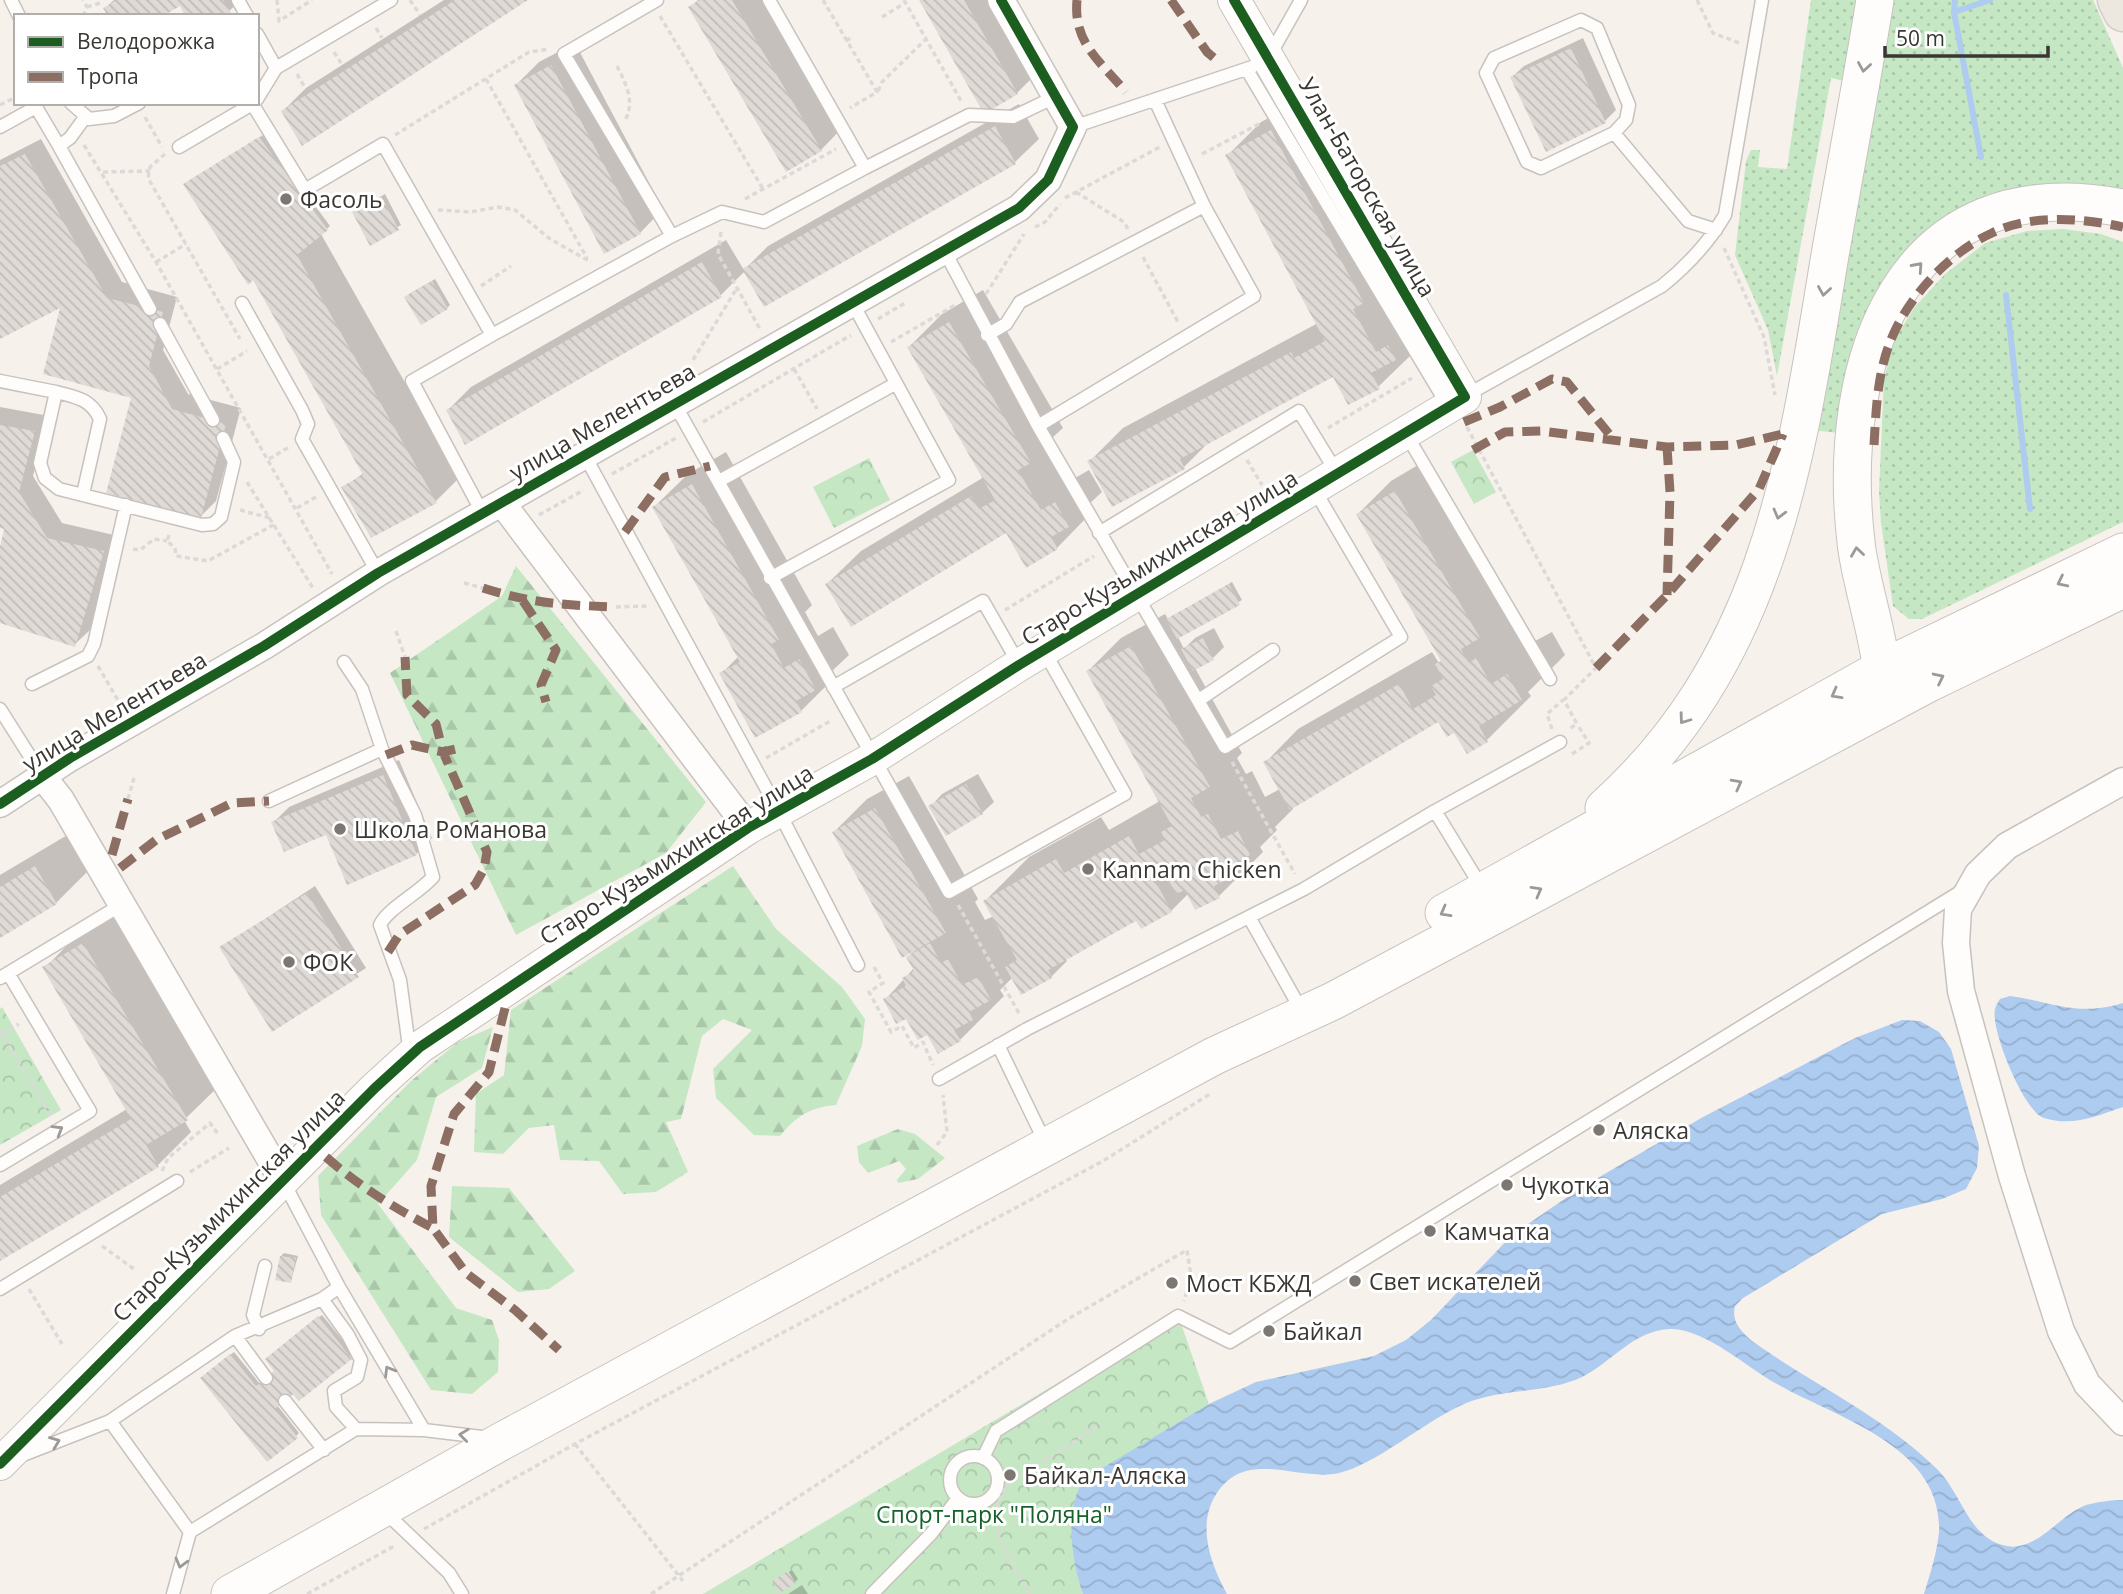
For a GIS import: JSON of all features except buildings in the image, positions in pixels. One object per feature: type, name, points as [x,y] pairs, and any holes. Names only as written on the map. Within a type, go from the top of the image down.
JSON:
[{"type":"main road","points":[[1555,848],[1605,807],[1653,760],[1711,677],[1754,595],[1773,538],[1799,436],[1875,0]]},
{"type":"main road","points":[[2117,0],[2123,12]]},
{"type":"main road","points":[[1871,713],[1882,691],[1881,669],[1863,590],[1853,518],[1854,424],[1868,354],[1883,318],[1903,285],[1935,249],[1961,230],[1992,215],[2053,202],[2123,208]]},
{"type":"main road","points":[[1214,1073],[1294,999],[1555,848],[1881,669],[2123,552]]},
{"type":"main road","points":[[229,1594],[504,1440],[1048,1147],[1214,1073],[1333,1001],[1871,713],[2123,589]]},
{"type":"main road","points":[[1863,590],[1875,625],[1885,642],[1899,653],[1914,653]]},
{"type":"street","points":[[1001,0],[1073,127]]},
{"type":"street","name":"Улан-Баторская улица","points":[[1234,0],[1258,64],[1459,408]]},
{"type":"street","name":"улица Мелентьева","points":[[0,804],[70,758],[264,646],[378,573],[674,403],[858,316],[945,252],[1019,208],[1048,180],[1073,127]]},
{"type":"street","name":"Старо-Кузьмихинская улица","points":[[0,1464],[410,1056],[460,1018],[748,828],[872,758],[1135,595],[1406,433],[1459,408]]},
{"type":"street","points":[[492,509],[748,828]]},
{"type":"street","points":[[43,778],[61,800],[283,1181]]},
{"type":"street","points":[[2123,780],[2007,846],[1978,874],[1958,909],[1956,943],[1961,991],[2012,1176],[2061,1331],[2087,1384],[2123,1422]]},
{"type":"lane","points":[[259,96],[276,68],[391,0]]},
{"type":"lane","points":[[769,0],[865,168]]},
{"type":"lane","points":[[1073,127],[1258,64],[1301,0]]},
{"type":"lane","points":[[1459,408],[1662,286],[1688,265],[1716,230],[1725,215],[1762,0]]},
{"type":"lane","points":[[654,1],[564,54],[672,236]]},
{"type":"lane","points":[[1581,20],[1597,28],[1629,105],[1626,120],[1614,133],[1541,168],[1527,162],[1486,73],[1494,58],[1581,20]]},
{"type":"lane","points":[[259,38],[276,68]]},
{"type":"lane","points":[[492,509],[412,381],[672,236],[722,212],[764,222],[969,115],[1013,117],[1057,96]]},
{"type":"lane","points":[[1038,426],[1254,296],[1204,206],[1155,100]]},
{"type":"lane","points":[[73,105],[86,116],[114,117],[136,105]]},
{"type":"lane","points":[[179,147],[250,105]]},
{"type":"lane","points":[[257,105],[305,190],[383,144],[492,335]]},
{"type":"lane","points":[[0,127],[36,107],[150,309]]},
{"type":"lane","points":[[59,146],[70,138],[86,116]]},
{"type":"lane","points":[[1614,133],[1688,221],[1716,230]]},
{"type":"lane","points":[[987,335],[1003,326],[1020,302],[1204,206]]},
{"type":"lane","points":[[945,252],[967,298],[1038,426],[1099,533],[1107,547],[1225,747],[1401,637],[1325,481],[1314,436],[1299,411],[1099,533]]},
{"type":"lane","points":[[242,303],[302,410],[308,424],[302,439],[378,573]]},
{"type":"lane","points":[[770,578],[949,480],[858,316]]},
{"type":"lane","points":[[160,324],[213,420]]},
{"type":"lane","points":[[0,381],[57,392],[84,400],[95,407],[100,419],[83,494]]},
{"type":"lane","points":[[719,481],[895,384]]},
{"type":"lane","points":[[57,392],[40,463],[45,478],[59,489],[213,524],[221,517],[225,506],[234,463],[223,438]]},
{"type":"lane","points":[[674,403],[770,578],[949,891],[1125,794],[1032,658],[992,618],[983,601],[833,687]]},
{"type":"lane","points":[[1406,433],[1550,680]]},
{"type":"lane","points":[[585,456],[778,810],[858,965]]},
{"type":"lane","points":[[32,684],[90,652],[126,505]]},
{"type":"lane","points":[[1199,700],[1273,650]]},
{"type":"lane","points":[[344,662],[362,689],[382,749],[415,815],[433,877],[419,893],[384,916],[380,925],[400,980],[410,1056]]},
{"type":"lane","points":[[0,709],[43,778]]},
{"type":"lane","points":[[939,1079],[1027,1029],[1304,889],[1560,737]]},
{"type":"lane","points":[[269,802],[382,749]]},
{"type":"lane","points":[[1435,811],[1484,890]]},
{"type":"lane","points":[[983,1458],[996,1431],[1179,1317],[1230,1342],[1972,885]]},
{"type":"lane","points":[[0,1166],[90,1111],[33,1016],[4,975],[121,905]]},
{"type":"lane","points":[[1249,916],[1294,999]]},
{"type":"lane","points":[[998,1045],[1048,1147]]},
{"type":"lane","points":[[0,1289],[177,1181]]},
{"type":"lane","points":[[283,1181],[339,1287],[424,1430]]},
{"type":"lane","points":[[259,1329],[253,1315],[265,1266]]},
{"type":"lane","points":[[0,1464],[110,1421],[235,1336],[259,1329],[322,1299],[339,1287]]},
{"type":"lane","points":[[322,1299],[348,1335],[361,1360],[357,1377],[334,1391],[335,1407],[356,1429]]},
{"type":"lane","points":[[235,1336],[266,1378]]},
{"type":"lane","points":[[285,1401],[324,1450]]},
{"type":"lane","points":[[110,1421],[190,1532]]},
{"type":"lane","points":[[173,1594],[190,1532],[356,1429],[424,1430],[504,1440]]},
{"type":"lane","points":[[964,1458],[983,1458],[997,1472],[997,1488],[980,1503],[964,1502],[958,1497],[951,1484],[953,1468],[964,1458]]},
{"type":"lane","points":[[872,1594],[931,1534],[958,1497]]},
{"type":"lane","points":[[382,1510],[449,1573],[462,1594]]},
{"type":"path","points":[[83,0],[87,7]]},
{"type":"path","points":[[277,0],[279,21],[312,0]]},
{"type":"path","points":[[411,0],[420,15]]},
{"type":"path","points":[[823,0],[877,92]]},
{"type":"path","points":[[1697,0],[1713,33],[1755,49]]},
{"type":"path","points":[[654,1],[714,113],[762,189]]},
{"type":"path","points":[[882,17],[905,1],[969,115]]},
{"type":"path","points":[[84,14],[87,7],[103,2]]},
{"type":"path","points":[[846,41],[853,36]]},
{"type":"path","points":[[836,117],[877,92],[882,82],[926,39]]},
{"type":"path","points":[[407,127],[529,52],[549,49],[564,54]]},
{"type":"path","points":[[611,133],[626,120],[631,104],[627,86],[617,66]]},
{"type":"path","points":[[486,79],[588,260]]},
{"type":"path","points":[[139,105],[166,154]]},
{"type":"path","points":[[1202,154],[1264,122]]},
{"type":"path","points":[[1012,240],[1045,222],[1065,198],[1175,139]]},
{"type":"path","points":[[756,323],[719,254],[722,212],[850,141]]},
{"type":"path","points":[[179,147],[156,159],[148,178],[215,297]]},
{"type":"path","points":[[94,159],[269,459],[332,574]]},
{"type":"path","points":[[102,172],[150,171]]},
{"type":"path","points":[[419,208],[470,212],[498,206],[515,210],[550,239],[611,270]]},
{"type":"path","points":[[1716,230],[1764,337],[1776,397]]},
{"type":"path","points":[[1003,326],[985,296],[1024,234]]},
{"type":"path","points":[[156,262],[186,244]]},
{"type":"path","points":[[467,294],[511,267]]},
{"type":"path","points":[[693,360],[737,288]]},
{"type":"path","points":[[877,351],[967,298]]},
{"type":"path","points":[[689,431],[794,369],[858,316]]},
{"type":"path","points":[[217,369],[247,351]]},
{"type":"path","points":[[794,369],[825,423]]},
{"type":"path","points":[[1314,436],[1398,386]]},
{"type":"path","points":[[1459,408],[1596,668],[1547,714],[1560,737],[1577,724],[1564,700]]},
{"type":"path","points":[[269,459],[302,439]]},
{"type":"path","points":[[234,463],[318,596]]},
{"type":"path","points":[[1257,478],[1262,485]]},
{"type":"path","points":[[297,508],[330,488]]},
{"type":"path","points":[[225,506],[271,518]]},
{"type":"path","points":[[167,541],[173,517]]},
{"type":"path","points":[[117,545],[140,551],[154,539],[167,541],[175,548],[176,556],[208,561],[275,524]]},
{"type":"path","points":[[992,618],[1107,547]]},
{"type":"path","points":[[464,583],[483,588]]},
{"type":"path","points":[[616,607],[665,606]]},
{"type":"path","points":[[396,631],[405,657]]},
{"type":"path","points":[[108,683],[114,693]]},
{"type":"path","points":[[754,766],[846,712]]},
{"type":"path","points":[[1225,747],[1304,889]]},
{"type":"path","points":[[128,799],[134,778]]},
{"type":"path","points":[[949,891],[1027,1029]]},
{"type":"path","points":[[858,965],[870,961],[883,983],[869,992],[891,1032],[902,1026],[914,1048],[923,1042],[939,1079],[947,1110],[947,1132],[937,1145]]},
{"type":"path","points":[[33,1016],[1,1033],[60,1129]]},
{"type":"path","points":[[307,1594],[575,1444],[1103,1161],[1214,1073]]},
{"type":"path","points":[[146,1202],[168,1158],[210,1124],[218,1134]]},
{"type":"path","points":[[194,1170],[229,1148]]},
{"type":"path","points":[[652,1594],[1069,1319],[1187,1251],[1191,1276],[1179,1317]]},
{"type":"path","points":[[120,1258],[134,1269]]},
{"type":"path","points":[[22,1276],[41,1313],[62,1344]]},
{"type":"path","points":[[1030,1594],[1000,1540],[995,1510],[998,1499],[1008,1484],[1101,1424]]},
{"type":"path","points":[[575,1444],[683,1581]]},
{"type":"path","points":[[961,1517],[995,1510]]},
{"type":"green space","points":[[1811,0],[1858,0],[1844,81],[1831,78],[1777,376],[1768,330],[1735,255],[1746,161],[1751,150],[1760,150],[1758,167],[1787,169]]},
{"type":"green space","points":[[1886,0],[2093,0],[2123,68],[2123,200],[1947,229],[1840,433],[1810,430]]},
{"type":"green space","points":[[2063,229],[2101,234],[2123,242],[2123,522],[1922,619],[1909,619],[1893,606],[1879,491],[1884,380],[1893,342],[1914,308],[1945,274],[1985,243],[2027,231]]},
{"type":"green space","points":[[1473,450],[1496,492],[1474,504],[1451,462]]},
{"type":"green space","points":[[869,458],[890,500],[834,528],[813,487]]},
{"type":"green space","points":[[516,566],[706,802],[666,853],[516,935],[390,673],[502,596]]},
{"type":"green space","points":[[733,866],[776,929],[842,987],[865,1019],[862,1046],[836,1105],[805,1114],[780,1136],[754,1135],[716,1098],[713,1069],[752,1030],[723,1019],[702,1036],[681,1119],[666,1122],[688,1172],[656,1192],[623,1194],[599,1161],[560,1160],[554,1125],[529,1128],[503,1154],[474,1152],[476,1094],[504,1075],[511,1010]]},
{"type":"green space","points":[[2,1007],[61,1110],[0,1145],[0,1009]]},
{"type":"green space","points":[[493,1027],[482,1068],[436,1097],[417,1160],[378,1204],[456,1308],[492,1320],[499,1340],[498,1372],[472,1394],[431,1390],[321,1215],[318,1176],[411,1081],[458,1042]]},
{"type":"green space","points":[[898,1129],[915,1134],[945,1158],[918,1179],[898,1183],[897,1180],[906,1169],[899,1161],[868,1173],[859,1162],[857,1146]]},
{"type":"green space","points":[[452,1186],[509,1188],[575,1271],[549,1289],[518,1292],[449,1237]]},
{"type":"green space","name":"Спорт-парк \"Поляна\"","points":[[1177,1312],[1209,1404],[1083,1483],[1078,1579],[1083,1594],[703,1594]]},
{"type":"water","points":[[2010,996],[2079,1009],[2123,1003],[2123,1107],[2075,1121],[2044,1118],[2036,1112],[2018,1086],[1998,1034],[1995,1008],[2000,999]]},
{"type":"water","points":[[1902,1020],[1920,1021],[1939,1032],[1951,1049],[1979,1146],[1977,1168],[1966,1189],[1942,1199],[1882,1214],[1743,1298],[1735,1306],[1734,1317],[1741,1330],[1752,1341],[1871,1417],[1917,1450],[1946,1479],[1974,1525],[1994,1542],[2007,1546],[2028,1543],[2086,1505],[2123,1500],[2123,1594],[1924,1594],[1938,1540],[1936,1502],[1924,1477],[1905,1456],[1855,1423],[1777,1384],[1710,1341],[1696,1334],[1669,1329],[1644,1335],[1582,1377],[1554,1386],[1493,1395],[1464,1404],[1368,1461],[1339,1473],[1324,1475],[1260,1469],[1245,1471],[1231,1478],[1212,1502],[1207,1529],[1215,1569],[1227,1594],[1083,1594],[1072,1542],[1072,1513],[1081,1486],[1099,1470],[1209,1404],[1256,1382],[1374,1356],[1406,1340],[1431,1320],[1512,1235],[1582,1187],[1703,1117],[1855,1038]]},
{"type":"waterway","points":[[1955,0],[1954,12],[1981,157]]},
{"type":"waterway","points":[[1954,12],[1990,0]]},
{"type":"waterway","points":[[2006,295],[2030,509]]},
{"type":"marked path","points":[[1077,0],[1079,28],[1084,40],[1098,61],[1126,92]]},
{"type":"marked path","points":[[1171,0],[1207,52],[1220,63]]},
{"type":"marked path","points":[[1874,445],[1876,407],[1889,345],[1906,311],[1944,265],[1992,233],[2023,223],[2074,220],[2123,227]]},
{"type":"marked path","points":[[1464,422],[1500,407],[1552,379],[1567,382],[1614,440]]},
{"type":"marked path","points":[[1473,450],[1505,432],[1541,431],[1667,447],[1736,445],[1783,434]]},
{"type":"marked path","points":[[1596,668],[1667,595],[1759,489],[1783,434]]},
{"type":"marked path","points":[[1667,447],[1670,492],[1667,595]]},
{"type":"marked path","points":[[625,532],[665,477],[710,466]]},
{"type":"marked path","points":[[483,588],[549,603],[616,607]]},
{"type":"marked path","points":[[523,601],[556,650],[541,685],[546,702]]},
{"type":"marked path","points":[[388,952],[399,935],[475,885],[484,869],[487,852],[443,752],[436,724],[407,695],[405,657]]},
{"type":"marked path","points":[[386,755],[412,745],[443,752],[460,748]]},
{"type":"marked path","points":[[112,855],[128,799]]},
{"type":"marked path","points":[[120,868],[156,840],[232,803],[269,801]]},
{"type":"marked path","points":[[505,1008],[489,1072],[454,1114],[431,1186],[433,1228],[466,1273],[515,1310],[559,1350]]},
{"type":"marked path","points":[[326,1157],[377,1196],[433,1228]]},
{"type":"cycle path","points":[[0,804],[70,758],[264,646],[378,573],[1019,208],[1048,180],[1073,127],[1001,0]]},
{"type":"cycle path","points":[[0,1464],[375,1088],[420,1047],[748,828],[872,759],[1019,665],[1465,397],[1234,0]]},
{"type":"place","name":"Фасоль","points":[[286,199]]},
{"type":"place","name":"Школа Романова","points":[[340,829]]},
{"type":"place","name":"Kannam Chicken","points":[[1088,869]]},
{"type":"place","name":"ФОК","points":[[289,962]]},
{"type":"place","name":"Аляска","points":[[1599,1130]]},
{"type":"place","name":"Чукотка","points":[[1507,1185]]},
{"type":"place","name":"Камчатка","points":[[1430,1231]]},
{"type":"place","name":"Свет искателей","points":[[1355,1281]]},
{"type":"place","name":"Мост КБЖД","points":[[1172,1283]]},
{"type":"place","name":"Байкал","points":[[1269,1331]]},
{"type":"place","name":"Байкал-Аляска","points":[[1010,1475]]}]
